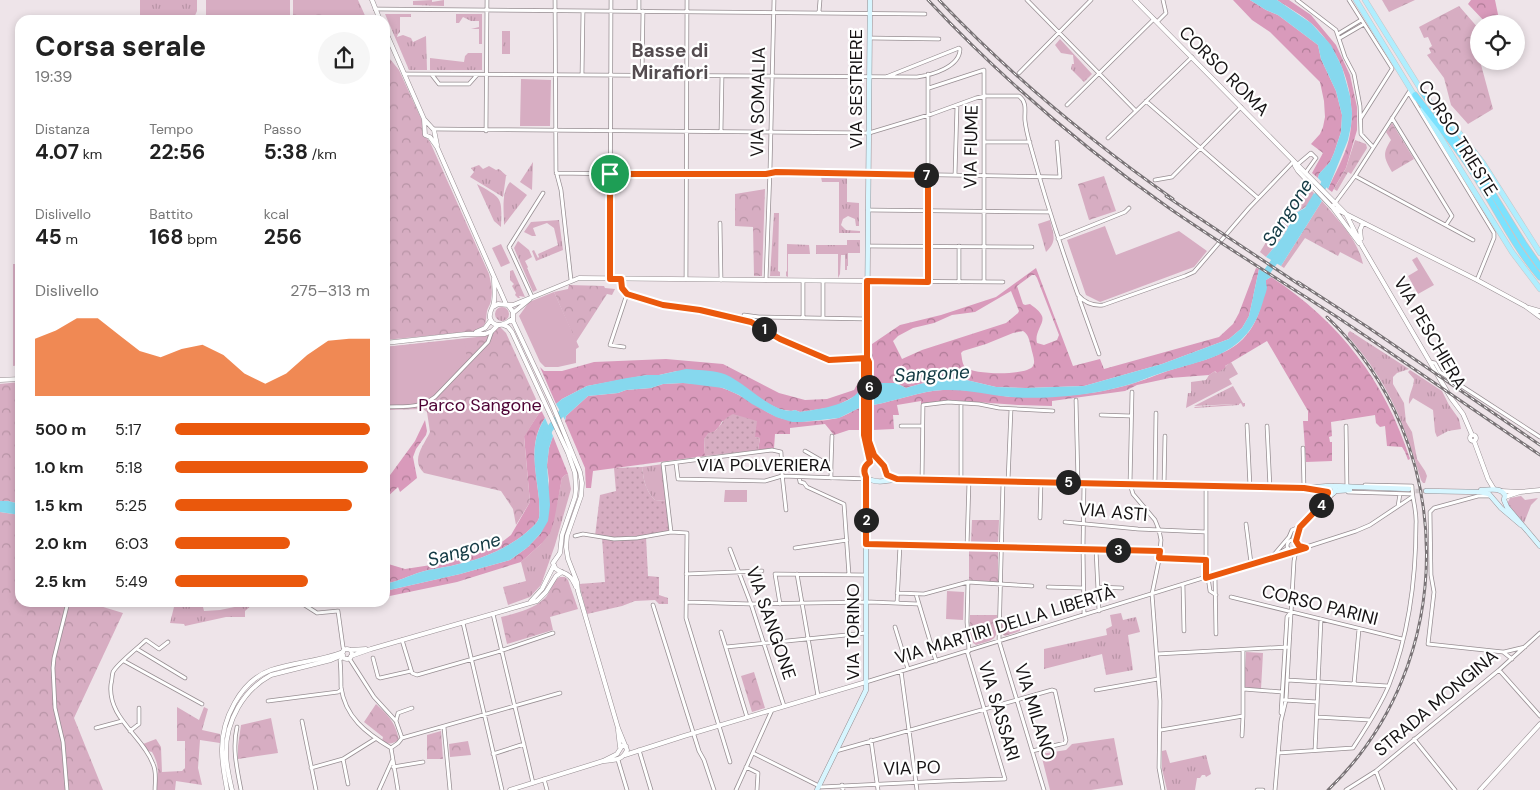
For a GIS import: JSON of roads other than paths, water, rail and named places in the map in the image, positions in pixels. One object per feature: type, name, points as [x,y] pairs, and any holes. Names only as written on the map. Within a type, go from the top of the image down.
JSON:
[{"type":"highway","points":[[1421,90],[1477,168],[1540,277]]},
{"type":"highway","points":[[1411,92],[1444,132],[1522,246],[1540,267]]},
{"type":"main road","name":"VIA SESTRIERE","points":[[867,358],[870,0]]},
{"type":"main road","name":"CORSO TRIESTE","points":[[1356,0],[1394,67],[1512,252],[1539,289]]},
{"type":"main road","name":"CORSO TRIESTE","points":[[1365,0],[1421,90],[1454,126],[1482,163],[1540,253]]},
{"type":"main road","points":[[867,358],[869,362],[865,442],[870,462]]},
{"type":"main road","points":[[866,427],[871,449],[879,462],[884,466],[885,473],[880,480]]},
{"type":"main road","points":[[870,462],[879,462]]},
{"type":"main road","points":[[870,462],[865,468],[868,479],[880,480],[1078,482],[1331,490],[1347,487],[1411,492]]},
{"type":"main road","points":[[885,473],[897,479]]},
{"type":"main road","name":"VIA TORINO","points":[[818,788],[865,694],[866,492],[868,479]]},
{"type":"main road","points":[[1426,490],[1491,493],[1501,491],[1505,494],[1507,507],[1540,546]]},
{"type":"main road","points":[[1491,493],[1510,516],[1521,525]]},
{"type":"main road","points":[[1496,501],[1500,502],[1505,499]]},
{"type":"street","points":[[372,0],[378,15]]},
{"type":"street","points":[[486,130],[487,0]]},
{"type":"street","points":[[555,0],[556,173],[561,190],[570,280]]},
{"type":"street","points":[[610,279],[611,0]]},
{"type":"street","points":[[639,0],[641,11],[642,76]]},
{"type":"street","points":[[686,280],[687,0]]},
{"type":"street","name":"VIA SOMALIA","points":[[766,280],[774,0]]},
{"type":"street","points":[[819,12],[820,0]]},
{"type":"street","points":[[1027,0],[1136,111]]},
{"type":"street","points":[[1019,72],[1091,0]]},
{"type":"street","name":"CORSO ROMA","points":[[1135,0],[1346,214]]},
{"type":"street","points":[[1066,105],[1155,20],[1166,13],[1163,0]]},
{"type":"street","points":[[1297,0],[1336,30],[1345,57],[1354,74],[1360,106],[1361,134],[1373,147]]},
{"type":"street","name":"CORSO TRIESTE","points":[[1349,0],[1394,67]]},
{"type":"street","points":[[375,9],[926,14]]},
{"type":"street","points":[[582,11],[582,75]]},
{"type":"street","points":[[1338,34],[1363,22]]},
{"type":"street","points":[[1340,38],[1363,22]]},
{"type":"street","points":[[870,38],[939,39]]},
{"type":"street","points":[[390,42],[424,119],[425,135],[437,147]]},
{"type":"street","points":[[404,74],[772,77],[869,77],[886,77],[917,77],[947,68],[958,58],[960,49],[958,48],[886,77]]},
{"type":"street","points":[[1108,138],[1192,57]]},
{"type":"street","points":[[1361,118],[1394,67]]},
{"type":"street","name":"VIA FIUME","points":[[929,88],[984,70],[984,282]]},
{"type":"street","points":[[928,74],[928,282]]},
{"type":"street","points":[[432,75],[439,84],[469,84],[477,75]]},
{"type":"street","points":[[721,131],[722,76]]},
{"type":"street","points":[[1332,207],[1411,92],[1494,233],[1494,238],[1476,280]]},
{"type":"street","points":[[426,130],[433,128],[555,131],[686,130],[869,133],[976,98],[985,96],[1019,96],[1025,105],[1025,121],[1030,142],[1058,239],[1099,354]]},
{"type":"street","points":[[1146,101],[1258,198]]},
{"type":"street","points":[[955,175],[957,105]]},
{"type":"street","points":[[1155,180],[1172,176],[1242,107]]},
{"type":"street","points":[[1392,118],[1452,216],[1446,225]]},
{"type":"street","points":[[232,790],[227,764],[227,740],[233,718],[242,700],[262,680],[537,601],[546,592],[556,576],[569,567],[566,541],[582,489],[582,478],[578,464],[548,393],[513,321],[512,308],[507,305],[437,147],[433,128],[424,119]]},
{"type":"street","points":[[430,138],[434,134]]},
{"type":"street","points":[[984,142],[1030,142]]},
{"type":"street","points":[[556,173],[814,173],[1060,177],[1057,142]]},
{"type":"street","points":[[1298,164],[1311,153],[1316,158],[1306,172]]},
{"type":"street","points":[[1078,295],[1089,304],[1104,305],[1194,272],[1258,198],[1294,161]]},
{"type":"street","name":"CORSO ROMA","points":[[1294,161],[1295,166],[1308,182],[1332,207],[1476,280],[1525,306],[1540,317]]},
{"type":"street","points":[[1355,176],[1473,240]]},
{"type":"street","points":[[532,297],[509,247],[543,193]]},
{"type":"street","points":[[1323,198],[1332,203],[1336,202]]},
{"type":"street","name":"VIA PESCHIERA","points":[[1332,207],[1362,246]]},
{"type":"street","points":[[1058,239],[1125,212],[1129,208]]},
{"type":"street","points":[[868,210],[1050,212]]},
{"type":"street","name":"VIA PESCHIERA","points":[[1346,214],[1362,246],[1463,414],[1472,436],[1470,440],[1474,441],[1491,493]]},
{"type":"street","points":[[1362,246],[1360,230],[1363,223]]},
{"type":"street","points":[[720,224],[721,280]]},
{"type":"street","points":[[868,246],[1032,247]]},
{"type":"street","points":[[959,246],[959,282]]},
{"type":"street","points":[[491,320],[490,314],[495,297],[494,277]]},
{"type":"street","points":[[492,307],[498,304],[507,305],[532,297],[570,280],[579,278],[1003,282]]},
{"type":"street","points":[[621,279],[622,288],[627,294],[653,303],[719,314],[751,322],[780,339],[829,360],[867,358]]},
{"type":"street","points":[[803,281],[803,318]]},
{"type":"street","points":[[823,281],[823,318]]},
{"type":"street","points":[[624,347],[610,346],[627,294]]},
{"type":"street","points":[[466,334],[485,334],[500,325],[506,324],[532,297]]},
{"type":"street","name":"CORSO ROMA","points":[[1525,306],[1539,309]]},
{"type":"street","points":[[744,315],[759,317],[868,319]]},
{"type":"street","points":[[491,320],[508,327],[512,332],[573,466],[576,479],[575,497],[562,534],[560,553],[554,561],[554,565],[542,590],[525,605]]},
{"type":"street","points":[[390,342],[478,332],[491,320]]},
{"type":"street","points":[[484,328],[488,342]]},
{"type":"street","points":[[390,407],[421,405],[428,402],[488,342],[492,331]]},
{"type":"street","points":[[1430,362],[1435,363],[1440,372],[1540,437]]},
{"type":"street","points":[[0,380],[15,379]]},
{"type":"street","points":[[1132,392],[1130,484],[1133,494],[1155,520],[1161,540],[1152,594],[1161,730],[1160,768],[1163,790]]},
{"type":"street","points":[[1076,400],[1078,482]]},
{"type":"street","points":[[922,479],[923,405],[948,402],[979,404],[999,408],[1053,411]]},
{"type":"street","points":[[961,480],[962,403]]},
{"type":"street","name":"VIA MILANO","points":[[1011,409],[1001,547],[999,642],[1044,790]]},
{"type":"street","points":[[1155,485],[1156,413]]},
{"type":"street","points":[[1101,416],[1131,416]]},
{"type":"street","points":[[1247,425],[1250,487]]},
{"type":"street","points":[[902,426],[922,426]]},
{"type":"street","points":[[1266,426],[1270,488]]},
{"type":"street","points":[[1278,753],[1353,748],[1371,720],[1388,686],[1410,605],[1415,566],[1416,520],[1411,492],[1400,494],[1348,492],[1346,426]]},
{"type":"street","points":[[831,478],[832,436]]},
{"type":"street","points":[[1164,486],[1165,436]]},
{"type":"street","points":[[1303,448],[1304,488]]},
{"type":"street","points":[[671,532],[663,464],[772,450],[781,452],[786,510]]},
{"type":"street","points":[[805,451],[831,466]]},
{"type":"street","name":"VIA POLVERIERA","points":[[676,463],[678,479],[765,481],[782,476],[868,479]]},
{"type":"street","points":[[800,477],[800,482],[804,483],[807,487],[844,504],[849,575]]},
{"type":"street","points":[[967,546],[969,480]]},
{"type":"street","points":[[1040,482],[1040,518]]},
{"type":"street","points":[[1084,483],[1084,615]]},
{"type":"street","points":[[1206,486],[1207,577],[1210,592],[1216,595]]},
{"type":"street","points":[[1275,790],[1284,700],[1295,541],[1300,527],[1323,503],[1331,490]]},
{"type":"street","points":[[1501,491],[1540,490]]},
{"type":"street","name":"VIA MARTIRI DELLA LIBERTÀ","points":[[866,682],[1251,563],[1306,548],[1356,531],[1370,525],[1396,508],[1411,492]]},
{"type":"street","points":[[1505,499],[1520,492]]},
{"type":"street","points":[[1491,493],[1431,510],[1432,582],[1434,592],[1428,644],[1503,652],[1525,647]]},
{"type":"street","points":[[1396,508],[1400,502],[1400,494]]},
{"type":"street","name":"VIA ASTI","points":[[1065,522],[1206,532]]},
{"type":"street","points":[[1246,524],[1251,563]]},
{"type":"street","points":[[1272,557],[1289,537],[1292,530],[1300,527]]},
{"type":"street","points":[[575,536],[583,534],[614,539],[637,538],[671,532],[687,533],[686,618],[730,762]]},
{"type":"street","points":[[795,548],[847,540]]},
{"type":"street","points":[[1294,550],[1288,543],[1295,541]]},
{"type":"street","points":[[866,544],[1160,551]]},
{"type":"street","points":[[896,603],[900,545]]},
{"type":"street","name":"VIA SANGONE","points":[[730,549],[751,604],[784,706]]},
{"type":"street","points":[[1096,550],[1099,611]]},
{"type":"street","points":[[558,556],[564,556],[569,561],[577,582],[618,728],[626,746],[627,752],[625,755]]},
{"type":"street","points":[[1159,558],[1206,560]]},
{"type":"street","points":[[554,565],[556,569],[572,579],[578,591]]},
{"type":"street","points":[[686,574],[762,571]]},
{"type":"street","points":[[780,604],[775,574],[866,575]]},
{"type":"street","points":[[796,574],[818,696]]},
{"type":"street","points":[[1216,575],[1216,634]]},
{"type":"street","points":[[897,593],[924,594],[968,582],[1032,586]]},
{"type":"street","name":"VIA SASSARI","points":[[968,582],[968,651],[1005,779]]},
{"type":"street","points":[[1183,585],[1184,630]]},
{"type":"street","points":[[1048,587],[1084,588]]},
{"type":"street","points":[[1098,587],[1122,588]]},
{"type":"street","points":[[916,594],[936,661]]},
{"type":"street","name":"CORSO PARINI","points":[[1231,597],[1402,639]]},
{"type":"street","points":[[686,602],[751,604],[866,602],[918,604]]},
{"type":"street","points":[[653,605],[699,750],[714,790]]},
{"type":"street","points":[[67,607],[53,668],[56,708],[63,742],[67,790]]},
{"type":"street","points":[[308,607],[317,613],[338,611],[343,647],[346,655],[374,697],[396,721],[402,738]]},
{"type":"street","points":[[493,614],[533,783]]},
{"type":"street","points":[[1315,750],[1321,619]]},
{"type":"street","points":[[463,622],[502,790]]},
{"type":"street","points":[[895,627],[908,669]]},
{"type":"street","points":[[1354,684],[1359,629]]},
{"type":"street","points":[[721,632],[747,717]]},
{"type":"street","points":[[402,640],[411,670],[414,675],[417,675],[502,651],[553,633]]},
{"type":"street","points":[[726,647],[866,633]]},
{"type":"street","name":"STRADA MONGINA","points":[[1346,790],[1376,771],[1512,659],[1540,633]]},
{"type":"street","points":[[154,790],[156,772],[153,762],[122,721],[114,702],[111,687],[113,672],[146,640],[159,649],[168,642]]},
{"type":"street","points":[[1157,654],[1287,647]]},
{"type":"street","points":[[136,649],[186,678]]},
{"type":"street","points":[[371,649],[350,650],[340,663],[341,690],[352,716],[358,724],[375,739],[390,748]]},
{"type":"street","points":[[1242,736],[1243,650]]},
{"type":"street","points":[[1503,652],[1512,659]]},
{"type":"street","points":[[227,790],[222,752],[224,729],[234,706],[248,687],[258,677],[284,666],[346,655]]},
{"type":"street","points":[[373,658],[378,677],[380,678],[411,670]]},
{"type":"street","points":[[124,660],[202,704]]},
{"type":"street","points":[[1498,670],[1540,716]]},
{"type":"street","points":[[901,671],[917,790]]},
{"type":"street","points":[[1096,690],[1158,679]]},
{"type":"street","points":[[1285,679],[1388,686]]},
{"type":"street","points":[[1284,700],[1282,692],[1285,679]]},
{"type":"street","points":[[510,790],[866,682]]},
{"type":"street","points":[[1243,689],[1282,692]]},
{"type":"street","points":[[268,701],[338,692],[341,690]]},
{"type":"street","points":[[836,751],[984,708],[1052,690],[1055,691],[1066,740],[1065,743],[1032,751]]},
{"type":"street","points":[[390,748],[402,738],[560,693]]},
{"type":"street","points":[[1284,700],[1317,702]]},
{"type":"street","points":[[130,731],[139,724],[139,708]]},
{"type":"street","points":[[396,721],[398,713],[412,708]]},
{"type":"street","points":[[736,790],[772,710]]},
{"type":"street","points":[[1161,730],[1243,716]]},
{"type":"street","points":[[1317,717],[1371,720]]},
{"type":"street","points":[[96,728],[122,721]]},
{"type":"street","points":[[302,721],[316,790]]},
{"type":"street","points":[[1480,790],[1540,724]]},
{"type":"street","points":[[237,727],[234,741],[241,790]]},
{"type":"street","points":[[444,727],[450,790]]},
{"type":"street","points":[[618,728],[620,747],[615,759],[626,790]]},
{"type":"street","points":[[311,768],[344,759],[375,739]]},
{"type":"street","points":[[1414,739],[1455,790]]},
{"type":"street","points":[[871,740],[878,790]]},
{"type":"street","points":[[493,754],[524,744]]},
{"type":"street","points":[[620,747],[626,746],[639,750]]},
{"type":"street","points":[[390,748],[398,790]]},
{"type":"street","points":[[639,750],[651,790]]},
{"type":"street","points":[[753,753],[818,788]]},
{"type":"street","points":[[344,759],[348,784]]},
{"type":"street","points":[[379,790],[392,761]]},
{"type":"street","points":[[393,767],[423,762]]},
{"type":"street","points":[[746,767],[758,773],[757,790]]},
{"type":"street","points":[[1376,771],[1383,790]]},
{"type":"street","points":[[544,779],[547,790]]},
{"type":"street","name":"VIA PO","points":[[818,788],[877,783],[1005,779]]},
{"type":"street","points":[[842,785],[842,790]]},
{"type":"street","points":[[1257,790],[1263,790]]},
{"type":"water","points":[[1250,0],[1277,0],[1311,23],[1331,45],[1342,67],[1350,96],[1351,126],[1348,140],[1328,189],[1318,178],[1334,153],[1341,132],[1342,115],[1336,91],[1321,59],[1318,45],[1278,15]]},
{"type":"water","points":[[1314,193],[1322,201],[1281,266],[1266,257],[1285,232],[1292,215],[1305,208]]},
{"type":"water","points":[[1259,269],[1271,277],[1266,280],[1267,287],[1261,309],[1247,334],[1236,345],[1219,355],[1130,384],[1083,394],[1024,398],[961,390],[943,390],[925,392],[873,405],[873,383],[896,383],[906,388],[945,379],[962,379],[996,387],[1084,386],[1162,364],[1229,339],[1242,328],[1249,316]]},
{"type":"water","points":[[686,369],[712,371],[729,376],[768,403],[787,411],[795,410],[800,412],[832,406],[848,400],[859,391],[859,408],[839,418],[792,422],[776,417],[739,395],[723,388],[683,383],[663,384],[651,388],[588,396],[566,416],[565,420],[556,404],[587,386]]},
{"type":"water","points":[[545,418],[553,436],[547,465],[550,505],[548,521],[541,533],[528,547],[510,560],[460,574],[390,590],[390,582],[421,572],[461,564],[491,554],[518,539],[535,524],[539,518],[539,499],[534,457],[536,438]]},
{"type":"water","points":[[0,501],[15,503],[15,514],[0,512]]},
{"type":"waterway","name":"Sangone","points":[[1313,205],[1328,177]]},
{"type":"waterway","name":"Sangone","points":[[1262,281],[1279,255]]},
{"type":"waterway","name":"Sangone","points":[[546,437],[566,407]]},
{"type":"tunnel","points":[[1409,491],[1426,491]]},
{"type":"railway","points":[[928,0],[1013,84],[1074,136],[1137,185],[1211,236],[1337,317],[1540,455]]},
{"type":"railway","points":[[939,0],[966,28],[1051,106],[1111,154],[1173,199]]},
{"type":"railway","points":[[1166,196],[1303,287]]},
{"type":"railway","points":[[1298,282],[1369,328],[1540,445]]},
{"type":"railway","points":[[1327,317],[1370,368],[1401,426],[1420,489],[1426,553],[1420,618],[1402,680],[1371,738],[1328,790]]},
{"type":"district","name":"Basse di Mirafiori","points":[[670,61]]},
{"type":"park label","name":"Parco Sangone","points":[[480,405]]}]
